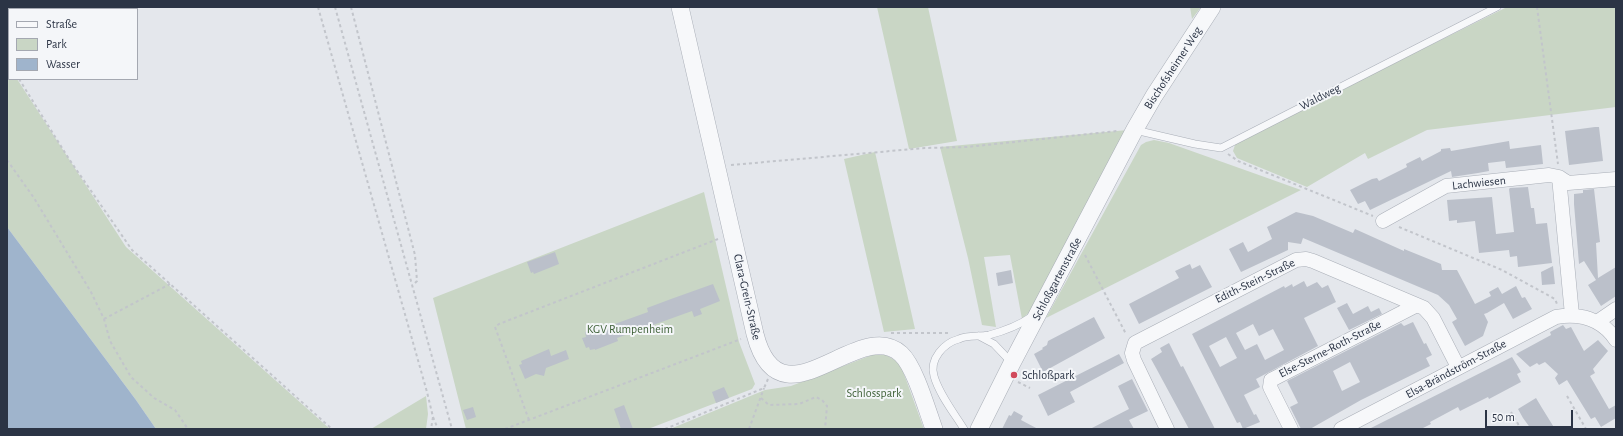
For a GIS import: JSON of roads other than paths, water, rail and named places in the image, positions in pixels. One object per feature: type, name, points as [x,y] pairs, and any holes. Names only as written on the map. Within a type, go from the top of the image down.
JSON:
[{"type":"street","name":"Clara-Grein-Straße","points":[[680,7],[755,334],[764,360],[778,372],[788,375],[798,374],[876,346],[890,348],[901,353],[908,364],[934,429]]},
{"type":"street","name":"Bischofsheimer Weg","points":[[1135,130],[1154,96],[1212,7]]},
{"type":"street","name":"Schloßgartenstraße","points":[[979,429],[1012,363],[1135,130]]},
{"type":"street","name":"Lachwiesen","points":[[1383,221],[1446,186],[1549,176],[1560,177],[1568,183],[1612,179],[1616,192]]},
{"type":"street","points":[[1560,177],[1572,315],[1589,318],[1597,322],[1608,330],[1616,340]]},
{"type":"street","name":"Edith-Stein-Straße","points":[[1167,429],[1134,360],[1132,353],[1133,347],[1140,340],[1296,260],[1306,259],[1424,308],[1430,314],[1458,367]]},
{"type":"street","name":"Else-Sterne-Roth-Straße","points":[[1291,429],[1270,387],[1271,380],[1417,305]]},
{"type":"street","points":[[1597,322],[1616,309]]},
{"type":"street","name":"Elsa-Brändström-Straße","points":[[1341,429],[1547,321],[1572,315]]},
{"type":"lane","name":"Waldweg","points":[[1135,130],[1195,144],[1221,148],[1497,7]]},
{"type":"lane","points":[[964,429],[936,383],[933,374],[933,364],[939,353],[949,344],[961,338],[979,336],[1018,325],[1040,311]]},
{"type":"lane","points":[[979,336],[997,346],[1012,363]]},
{"type":"water","points":[[7,227],[136,400],[156,429],[7,429]]},
{"type":"place","name":"Schloßpark","points":[[1014,375]]},
{"type":"park label","name":"KGV Rumpenheim","points":[[630,329]]},
{"type":"park label","name":"Schlosspark","points":[[874,393]]}]
